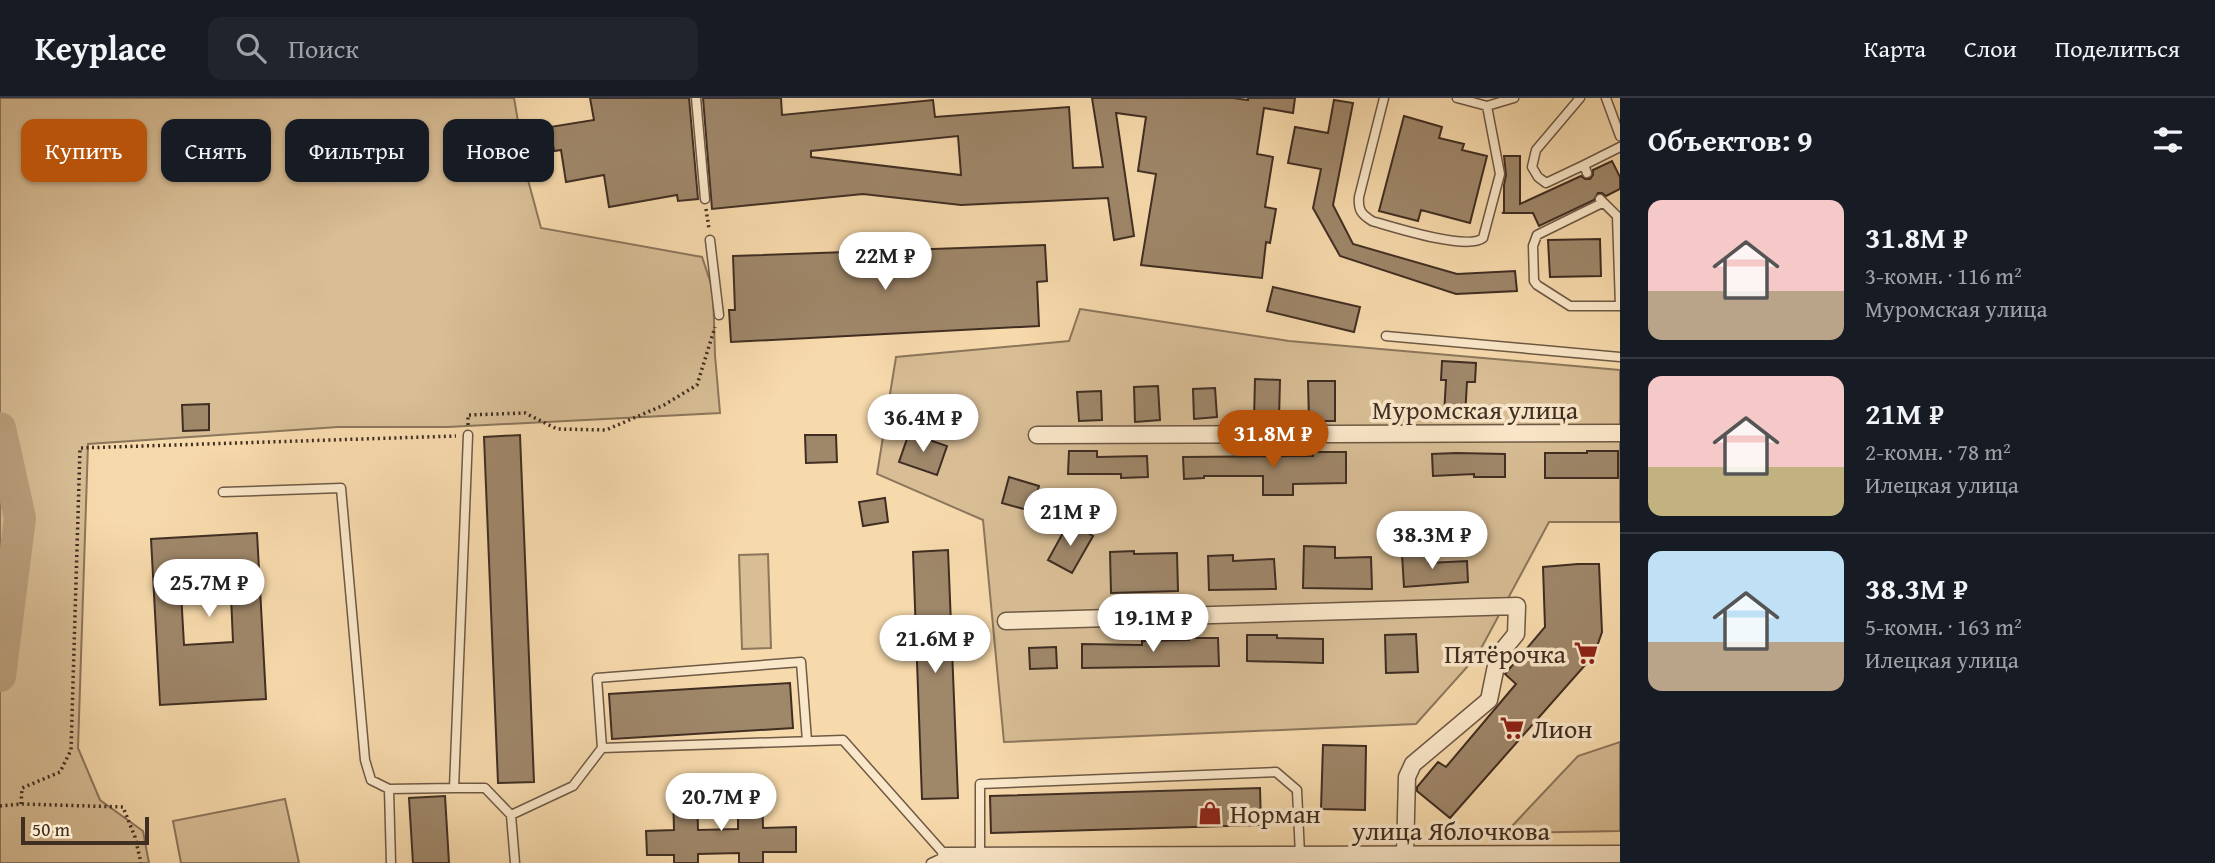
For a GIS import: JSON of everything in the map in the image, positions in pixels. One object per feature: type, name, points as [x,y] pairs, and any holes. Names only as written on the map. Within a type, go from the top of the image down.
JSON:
[{"type":"street","name":"Муромская улица","points":[[1037,435],[1620,433]]},
{"type":"street","points":[[1006,621],[1517,607],[1516,634],[1499,656],[1489,700],[1413,764],[1407,777],[1405,854]]},
{"type":"street","name":"улица Яблочкова","points":[[938,860],[1204,859],[1405,854],[1548,858],[1620,854]]},
{"type":"lane","points":[[696,98],[705,200]]},
{"type":"lane","points":[[1384,98],[1358,208],[1372,221],[1444,240],[1471,243],[1483,239],[1500,174],[1487,106]]},
{"type":"lane","points":[[1457,98],[1487,106],[1514,98]]},
{"type":"lane","points":[[1580,98],[1536,150],[1532,167],[1541,181],[1546,183],[1585,169],[1620,147]]},
{"type":"lane","points":[[1606,98],[1620,136]]},
{"type":"lane","points":[[1601,201],[1619,218],[1620,306],[1570,306],[1537,285],[1534,281],[1533,246],[1537,235],[1601,201]]},
{"type":"lane","points":[[710,240],[719,315]]},
{"type":"lane","points":[[1386,336],[1620,357]]},
{"type":"lane","points":[[454,788],[468,435]]},
{"type":"lane","points":[[223,492],[341,488],[365,760],[371,780],[388,789],[485,788],[511,815],[515,863]]},
{"type":"lane","points":[[511,815],[573,786],[602,748],[597,678],[801,662],[807,741]]},
{"type":"lane","points":[[602,748],[843,740],[938,860]]},
{"type":"lane","points":[[976,858],[980,784],[1276,772],[1297,790],[1300,855]]},
{"type":"lane","points":[[388,789],[391,863]]},
{"type":"path","points":[[705,200],[710,240]]},
{"type":"path","points":[[21,804],[23,788],[60,772],[71,750],[80,448],[468,435],[468,415],[525,413],[557,429],[606,430],[664,405],[697,385],[719,315]]},
{"type":"path","points":[[0,806],[21,804],[123,807],[135,837],[141,863]]},
{"type":"shaded area","points":[[0,98],[514,98],[518,119],[443,119],[443,182],[529,182],[541,228],[702,257],[713,290],[720,413],[448,427],[338,427],[88,444],[78,748],[100,800],[143,831],[149,863],[0,863]]},
{"type":"shaded area","points":[[1080,309],[1289,341],[1620,370],[1620,522],[1549,522],[1477,656],[1416,724],[1004,742],[983,520],[877,474],[896,357],[1069,341]]},
{"type":"shaded area","points":[[768,554],[771,648],[742,649],[739,555]]},
{"type":"shaded area","points":[[1620,742],[1620,831],[1517,833],[1513,825],[1578,756]]},
{"type":"shaded area","points":[[285,799],[299,863],[181,863],[173,821]]},
{"type":"building","points":[[590,98],[689,98],[698,199],[678,201],[677,195],[609,207],[604,175],[566,182],[561,150],[554,151],[554,126],[594,120]]},
{"type":"building","points":[[703,98],[781,98],[782,115],[933,100],[935,117],[1069,107],[1073,168],[1103,167],[1092,98],[1295,98],[1293,113],[1264,108],[1257,154],[1273,157],[1265,207],[1276,209],[1270,243],[1266,242],[1262,278],[1141,265],[1156,174],[1138,171],[1146,117],[1116,113],[1134,236],[1114,240],[1108,198],[961,205],[863,194],[712,209]],"holes":[[[958,136],[961,175],[811,157],[811,151]]]},
{"type":"building","points":[[1334,100],[1353,103],[1333,205],[1353,244],[1457,274],[1515,271],[1517,291],[1456,294],[1340,256],[1313,208],[1321,169],[1288,163],[1295,127],[1328,133]]},
{"type":"building","points":[[1404,116],[1442,127],[1439,138],[1464,144],[1462,150],[1487,156],[1470,223],[1421,210],[1418,221],[1379,211]]},
{"type":"building","points":[[1504,156],[1520,156],[1520,204],[1581,176],[1590,179],[1593,170],[1612,161],[1620,177],[1620,189],[1606,196],[1598,193],[1594,200],[1539,226],[1533,213],[1502,213],[1506,175]]},
{"type":"building","points":[[1600,239],[1601,276],[1550,277],[1548,240]]},
{"type":"building","points":[[1045,245],[1047,281],[1037,282],[1039,326],[731,342],[729,310],[735,310],[733,256]]},
{"type":"building","points":[[1273,287],[1360,307],[1354,332],[1267,311]]},
{"type":"building","points":[[1442,361],[1476,363],[1475,382],[1467,382],[1465,416],[1444,415],[1446,380],[1441,380]]},
{"type":"building","points":[[1255,379],[1280,380],[1279,419],[1254,419]]},
{"type":"building","points":[[1308,381],[1335,381],[1335,421],[1309,421]]},
{"type":"building","points":[[1158,386],[1160,420],[1135,422],[1134,387]]},
{"type":"building","points":[[1215,388],[1217,417],[1194,419],[1193,389]]},
{"type":"building","points":[[1101,391],[1102,420],[1079,421],[1077,392]]},
{"type":"building","points":[[209,404],[209,430],[183,431],[182,405]]},
{"type":"building","points":[[909,433],[947,446],[937,475],[899,462]]},
{"type":"building","points":[[520,435],[534,782],[498,783],[484,437]]},
{"type":"building","points":[[805,435],[836,435],[837,462],[806,463]]},
{"type":"building","points":[[1069,451],[1097,451],[1097,457],[1147,456],[1148,477],[1068,474]]},
{"type":"building","points":[[1618,451],[1618,478],[1545,478],[1545,453]]},
{"type":"building","points":[[1313,452],[1346,452],[1346,483],[1293,484],[1293,495],[1263,495],[1263,476],[1204,476],[1184,479],[1183,457],[1313,456]]},
{"type":"building","points":[[1432,454],[1505,454],[1505,477],[1474,477],[1474,474],[1433,476]]},
{"type":"building","points":[[1009,477],[1039,486],[1031,511],[1002,503]]},
{"type":"building","points":[[885,498],[888,522],[863,526],[859,502]]},
{"type":"building","points":[[1069,522],[1093,536],[1072,573],[1048,560]]},
{"type":"building","points":[[257,533],[266,699],[160,705],[151,539]],"holes":[[[230,572],[233,642],[184,645],[180,575]]]},
{"type":"building","points":[[1304,546],[1335,547],[1335,558],[1371,557],[1372,589],[1303,588]]},
{"type":"building","points":[[948,550],[958,798],[922,799],[913,552]]},
{"type":"building","points":[[1134,551],[1134,554],[1177,553],[1178,591],[1111,593],[1110,552]]},
{"type":"building","points":[[1429,552],[1429,563],[1467,561],[1468,582],[1404,587],[1402,554]]},
{"type":"building","points":[[1233,555],[1233,561],[1274,559],[1276,589],[1209,590],[1208,556]]},
{"type":"building","points":[[1599,564],[1602,632],[1594,655],[1450,818],[1417,791],[1417,787],[1438,762],[1446,767],[1516,684],[1505,674],[1545,627],[1543,567]]},
{"type":"building","points":[[1416,634],[1418,672],[1386,673],[1385,635]]},
{"type":"building","points":[[1247,635],[1323,639],[1323,663],[1247,661]]},
{"type":"building","points":[[1218,638],[1219,666],[1082,668],[1082,644],[1142,645],[1142,641]]},
{"type":"building","points":[[1056,647],[1057,668],[1030,669],[1029,648]]},
{"type":"building","points":[[790,683],[793,728],[612,739],[609,694]]},
{"type":"building","points":[[1323,745],[1366,746],[1365,810],[1321,809]]},
{"type":"building","points":[[1260,788],[1261,825],[991,833],[990,796]]},
{"type":"building","points":[[762,790],[763,828],[796,827],[796,852],[763,852],[763,863],[739,863],[739,853],[698,854],[698,863],[674,863],[674,855],[647,855],[646,831],[674,830],[673,794],[697,794],[698,830],[738,829],[738,791]]},
{"type":"building","points":[[445,796],[449,863],[413,863],[409,798]]},
{"type":"waterway","points":[[0,428],[20,518],[0,676]]},
{"type":"place","name":"Пятёрочка","points":[[1586,653]]},
{"type":"place","name":"Лион","points":[[1512,728]]},
{"type":"place","name":"Норман","points":[[1210,813]]}]
